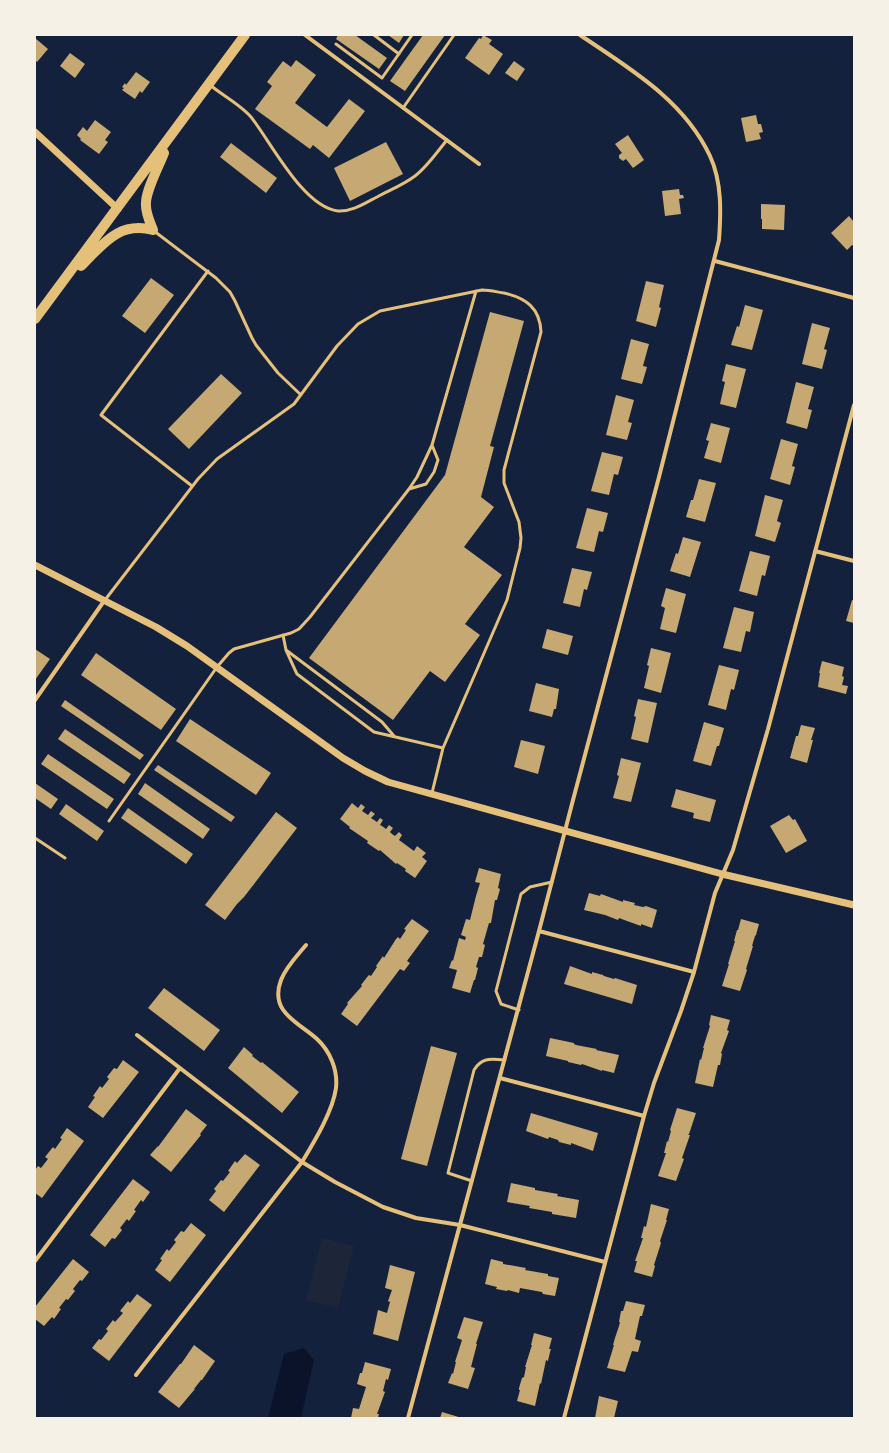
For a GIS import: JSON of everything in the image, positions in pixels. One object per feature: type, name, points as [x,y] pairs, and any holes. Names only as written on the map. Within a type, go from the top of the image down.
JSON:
[{"type":"main road","points":[[35,319],[118,209],[245,35]]},
{"type":"main road","points":[[153,230],[146,209],[146,203],[153,180],[171,137]]},
{"type":"main road","points":[[59,288],[115,235],[129,228],[146,228],[153,230]]},
{"type":"street","points":[[305,35],[479,164]]},
{"type":"street","points":[[408,1418],[540,932],[565,830],[715,261],[719,240],[721,218],[717,178],[710,157],[699,136],[685,117],[669,100],[641,77],[580,35]]},
{"type":"street","points":[[35,132],[118,209]]},
{"type":"street","points":[[715,261],[854,298]]},
{"type":"street","points":[[564,1418],[644,1116],[654,1083],[682,1011],[715,893],[736,842],[768,729],[854,405]]},
{"type":"street","points":[[815,551],[854,561]]},
{"type":"street","points":[[35,565],[156,628],[187,646],[217,666],[343,758],[365,772],[388,782],[722,874],[854,905]]},
{"type":"street","points":[[35,700],[104,601]]},
{"type":"street","points":[[540,932],[694,972]]},
{"type":"street","points":[[136,1375],[302,1162],[316,1138],[334,1100],[336,1074],[326,1049],[317,1039],[290,1019],[283,1010],[280,1000],[279,990],[281,979],[306,945]]},
{"type":"street","points":[[138,1035],[302,1162],[383,1208],[416,1218],[460,1225],[606,1262]]},
{"type":"street","points":[[35,1261],[180,1068]]},
{"type":"street","points":[[500,1078],[644,1116]]},
{"type":"lane","points":[[374,35],[399,54]]},
{"type":"lane","points":[[336,44],[382,78],[412,35]]},
{"type":"lane","points":[[403,108],[454,35]]},
{"type":"lane","points":[[209,85],[248,114],[301,186],[314,199],[332,210],[346,211],[357,208],[406,182],[424,167],[447,140]]},
{"type":"lane","points":[[153,230],[208,271],[222,284],[235,301],[252,338],[265,358],[301,395]]},
{"type":"lane","points":[[192,486],[101,415],[208,271]]},
{"type":"lane","points":[[104,601],[192,486],[217,459],[287,410],[301,395],[344,337],[372,314],[416,303],[488,290],[509,294],[526,302],[539,316],[541,332],[504,470],[504,483],[519,522],[521,538],[518,555],[503,611],[443,748],[432,795]]},
{"type":"lane","points":[[109,821],[217,666],[234,649],[283,636],[296,631],[303,626],[409,489],[432,445],[476,291]]},
{"type":"lane","points":[[409,489],[426,484],[434,472],[438,460],[432,445]]},
{"type":"lane","points":[[283,636],[286,650],[294,671],[374,732],[443,748]]},
{"type":"lane","points":[[286,650],[382,722],[394,736]]},
{"type":"lane","points":[[35,838],[65,858]]},
{"type":"lane","points":[[519,1010],[501,1004],[496,991],[521,894],[530,887],[552,882]]},
{"type":"lane","points":[[472,1181],[448,1173],[474,1070],[478,1063],[487,1059],[505,1060]]},
{"type":"shaded area","points":[[322,1238],[354,1246],[338,1308],[306,1300]]},
{"type":"shaded area","points":[[304,1348],[314,1360],[301,1418],[268,1418],[284,1354]]},
{"type":"building","points":[[338,35],[355,35],[387,58],[379,69],[336,39]]},
{"type":"building","points":[[388,35],[404,35],[399,43]]},
{"type":"building","points":[[423,35],[445,35],[405,91],[390,81]]},
{"type":"building","points":[[483,35],[492,40],[489,44],[503,54],[489,75],[465,58],[479,38],[481,39]]},
{"type":"building","points":[[35,38],[48,49],[37,62],[35,60]]},
{"type":"building","points":[[70,53],[85,64],[75,78],[60,66]]},
{"type":"building","points":[[296,60],[316,75],[295,103],[327,127],[349,99],[365,111],[329,158],[313,145],[310,149],[255,109],[272,86],[267,82],[283,61],[291,67]]},
{"type":"building","points":[[514,61],[525,69],[517,81],[505,73]]},
{"type":"building","points":[[136,72],[150,82],[142,93],[140,91],[135,99],[122,90],[124,88],[122,87],[125,83],[126,85]]},
{"type":"building","points":[[756,115],[758,124],[761,124],[763,132],[759,133],[761,139],[746,142],[741,118]]},
{"type":"building","points":[[95,120],[111,132],[105,140],[108,142],[99,154],[80,140],[81,139],[77,135],[83,127],[87,131]]},
{"type":"building","points":[[628,135],[644,160],[633,168],[626,159],[623,161],[619,158],[619,155],[622,153],[615,144]]},
{"type":"building","points":[[386,142],[403,174],[350,201],[334,168]]},
{"type":"building","points":[[231,143],[277,178],[266,193],[220,157]]},
{"type":"building","points":[[679,189],[680,195],[683,195],[684,198],[679,199],[681,214],[665,216],[662,191]]},
{"type":"building","points":[[761,204],[785,205],[784,230],[762,229]]},
{"type":"building","points":[[849,216],[854,222],[854,246],[852,245],[847,250],[831,233]]},
{"type":"building","points":[[151,278],[174,295],[145,333],[122,316]]},
{"type":"building","points":[[646,281],[664,285],[659,307],[661,308],[656,327],[636,321]]},
{"type":"building","points":[[745,305],[763,310],[752,350],[731,345],[737,326],[739,327]]},
{"type":"building","points":[[490,312],[524,321],[490,446],[494,447],[481,497],[494,507],[464,547],[502,575],[465,624],[480,635],[445,682],[430,671],[393,720],[309,658],[445,475]]},
{"type":"building","points":[[812,323],[830,328],[824,349],[827,350],[822,369],[802,364]]},
{"type":"building","points":[[631,339],[649,344],[643,366],[647,367],[642,384],[621,379]]},
{"type":"building","points":[[726,364],[746,369],[736,408],[720,404],[725,382],[722,381]]},
{"type":"building","points":[[221,374],[242,393],[189,449],[168,429]]},
{"type":"building","points":[[796,382],[814,387],[808,409],[812,410],[807,429],[786,423]]},
{"type":"building","points":[[616,395],[634,400],[628,422],[632,423],[627,440],[606,435]]},
{"type":"building","points":[[711,423],[730,428],[721,463],[704,458],[709,441],[706,440]]},
{"type":"building","points":[[781,439],[798,444],[792,466],[795,467],[790,485],[770,479]]},
{"type":"building","points":[[602,452],[623,457],[618,475],[614,474],[609,495],[591,491]]},
{"type":"building","points":[[699,479],[716,483],[705,522],[686,517]]},
{"type":"building","points":[[765,495],[783,500],[777,521],[781,523],[775,542],[755,536]]},
{"type":"building","points":[[587,508],[608,513],[603,532],[599,531],[594,552],[576,548]]},
{"type":"building","points":[[683,537],[701,542],[690,577],[670,571],[676,553],[678,554]]},
{"type":"building","points":[[750,551],[770,556],[765,576],[762,575],[757,596],[739,591]]},
{"type":"building","points":[[572,568],[592,572],[587,590],[584,589],[580,607],[563,603]]},
{"type":"building","points":[[666,588],[686,594],[676,633],[660,629],[665,608],[661,606]]},
{"type":"building","points":[[852,600],[854,601],[854,623],[846,621]]},
{"type":"building","points":[[734,607],[754,612],[750,632],[746,631],[741,652],[723,648]]},
{"type":"building","points":[[547,629],[573,636],[568,655],[542,648]]},
{"type":"building","points":[[651,648],[671,653],[661,693],[644,688]]},
{"type":"building","points":[[35,649],[50,659],[35,680]]},
{"type":"building","points":[[96,653],[176,709],[161,730],[81,675]]},
{"type":"building","points":[[822,661],[844,667],[842,685],[848,686],[846,694],[818,687]]},
{"type":"building","points":[[719,665],[739,670],[734,690],[731,689],[726,710],[708,705]]},
{"type":"building","points":[[536,683],[559,689],[556,709],[554,709],[552,717],[529,711]]},
{"type":"building","points":[[638,699],[657,703],[648,743],[631,739]]},
{"type":"building","points":[[65,700],[144,755],[140,760],[61,706]]},
{"type":"building","points":[[190,719],[271,773],[256,795],[176,741]]},
{"type":"building","points":[[704,722],[724,728],[711,766],[693,761]]},
{"type":"building","points":[[801,725],[815,728],[811,740],[813,740],[807,763],[790,758],[796,736],[798,736]]},
{"type":"building","points":[[65,729],[131,774],[124,784],[58,739]]},
{"type":"building","points":[[521,740],[545,746],[538,774],[514,767]]},
{"type":"building","points":[[48,754],[114,799],[107,809],[41,764]]},
{"type":"building","points":[[621,758],[641,763],[631,802],[613,798],[619,776],[617,775]]},
{"type":"building","points":[[158,765],[235,817],[231,822],[154,770]]},
{"type":"building","points":[[35,783],[58,799],[51,809],[35,798]]},
{"type":"building","points":[[145,783],[210,829],[203,839],[138,794]]},
{"type":"building","points":[[676,789],[716,800],[710,822],[693,818],[694,813],[671,807]]},
{"type":"building","points":[[352,803],[358,808],[361,804],[365,807],[362,811],[368,815],[371,811],[375,814],[371,818],[377,822],[380,818],[383,820],[380,825],[386,829],[389,825],[393,828],[390,832],[395,836],[399,832],[402,835],[399,840],[414,851],[417,846],[426,853],[422,857],[427,861],[415,878],[405,871],[406,869],[397,863],[396,864],[380,850],[379,851],[367,843],[368,841],[349,828],[350,827],[340,819]]},
{"type":"building","points":[[66,804],[104,831],[97,841],[59,814]]},
{"type":"building","points":[[128,808],[193,854],[186,864],[121,818]]},
{"type":"building","points":[[276,812],[297,828],[225,920],[205,905]]},
{"type":"building","points":[[789,815],[793,820],[795,819],[807,841],[786,853],[770,826]]},
{"type":"building","points":[[479,868],[501,874],[498,888],[500,889],[497,900],[495,900],[491,923],[489,923],[483,944],[485,945],[482,957],[479,957],[476,967],[478,968],[475,980],[470,993],[452,988],[457,970],[449,968],[452,960],[453,961],[459,938],[465,940],[466,937],[461,935],[466,919],[470,920],[480,883],[475,882]]},
{"type":"building","points":[[589,893],[600,896],[601,894],[623,902],[623,900],[635,903],[634,905],[643,907],[646,906],[657,910],[652,928],[641,924],[641,926],[619,918],[618,920],[584,910]]},
{"type":"building","points":[[412,919],[429,931],[407,961],[410,963],[404,971],[400,969],[357,1026],[341,1014],[348,1004],[347,1003],[362,986],[361,985],[368,976],[371,976],[377,967],[376,966],[383,956],[384,958],[396,939],[398,937],[400,939],[406,930],[404,929]]},
{"type":"building","points":[[741,919],[759,924],[740,991],[722,986]]},
{"type":"building","points":[[570,966],[592,974],[592,972],[637,985],[632,1004],[564,984]]},
{"type":"building","points":[[164,988],[220,1030],[204,1051],[148,1008]]},
{"type":"building","points":[[711,1015],[730,1020],[727,1030],[729,1031],[721,1053],[720,1065],[718,1065],[713,1087],[695,1083],[700,1059],[701,1060],[710,1026]]},
{"type":"building","points":[[550,1038],[619,1055],[614,1073],[546,1056]]},
{"type":"building","points":[[431,1046],[457,1053],[427,1166],[401,1159]]},
{"type":"building","points":[[244,1047],[253,1055],[252,1056],[261,1063],[262,1062],[299,1092],[282,1113],[228,1068]]},
{"type":"building","points":[[123,1060],[139,1072],[103,1118],[88,1107],[100,1086],[102,1088],[109,1079],[107,1077],[114,1068],[117,1069]]},
{"type":"building","points":[[677,1108],[696,1113],[682,1158],[684,1159],[676,1181],[658,1176],[666,1153],[664,1153]]},
{"type":"building","points":[[186,1109],[207,1125],[200,1134],[201,1135],[171,1172],[150,1155],[158,1147]]},
{"type":"building","points":[[531,1113],[598,1133],[593,1151],[571,1143],[571,1145],[559,1142],[558,1140],[549,1137],[548,1139],[526,1131]]},
{"type":"building","points":[[67,1128],[84,1141],[42,1198],[35,1193],[35,1170],[38,1166],[41,1168],[48,1159],[45,1157],[53,1147],[55,1149]]},
{"type":"building","points":[[245,1154],[260,1165],[224,1212],[209,1200],[216,1191],[214,1189],[230,1172],[228,1171],[235,1161],[237,1163]]},
{"type":"building","points":[[133,1179],[150,1192],[143,1202],[141,1200],[129,1221],[127,1219],[120,1228],[122,1230],[115,1239],[112,1238],[105,1247],[90,1235]]},
{"type":"building","points":[[511,1183],[535,1188],[535,1190],[558,1194],[557,1196],[579,1200],[576,1218],[552,1214],[552,1212],[529,1208],[530,1206],[507,1202]]},
{"type":"building","points":[[651,1204],[669,1209],[652,1277],[634,1272],[637,1261],[635,1261],[643,1238],[641,1238],[644,1226],[646,1227]]},
{"type":"building","points":[[191,1223],[206,1235],[170,1282],[155,1270],[167,1249],[169,1251],[176,1242],[174,1240],[181,1231],[184,1232]]},
{"type":"building","points":[[73,1259],[89,1272],[73,1289],[75,1291],[59,1308],[61,1309],[54,1319],[52,1317],[44,1326],[35,1319],[35,1307]]},
{"type":"building","points":[[491,1259],[503,1262],[503,1264],[526,1268],[525,1270],[548,1274],[548,1276],[559,1278],[555,1296],[520,1288],[519,1293],[507,1291],[496,1289],[497,1287],[485,1284]]},
{"type":"building","points":[[390,1265],[415,1272],[398,1341],[373,1334],[378,1310],[387,1313],[390,1302],[388,1301],[392,1290],[385,1288]]},
{"type":"building","points":[[137,1294],[152,1305],[109,1361],[92,1348],[108,1331],[106,1329],[113,1320],[115,1322],[123,1313],[120,1311],[128,1301],[130,1303]]},
{"type":"building","points":[[626,1301],[645,1305],[642,1316],[640,1316],[635,1339],[641,1341],[638,1352],[632,1351],[625,1372],[607,1368],[620,1322],[621,1311],[623,1311]]},
{"type":"building","points":[[464,1317],[483,1322],[471,1367],[475,1368],[468,1389],[448,1383],[452,1373],[453,1374],[462,1340],[457,1338]]},
{"type":"building","points":[[534,1333],[552,1338],[548,1361],[546,1360],[535,1406],[517,1401],[520,1390],[519,1388],[522,1378],[524,1377],[525,1367]]},
{"type":"building","points":[[194,1345],[215,1361],[202,1380],[179,1408],[158,1392],[181,1364]]},
{"type":"building","points":[[365,1362],[391,1369],[388,1380],[386,1379],[383,1391],[385,1392],[377,1414],[379,1414],[378,1418],[351,1418],[353,1408],[359,1409],[366,1387],[357,1384]]},
{"type":"building","points":[[599,1396],[618,1401],[614,1418],[595,1418]]},
{"type":"building","points":[[442,1412],[462,1418],[440,1418]]}]
